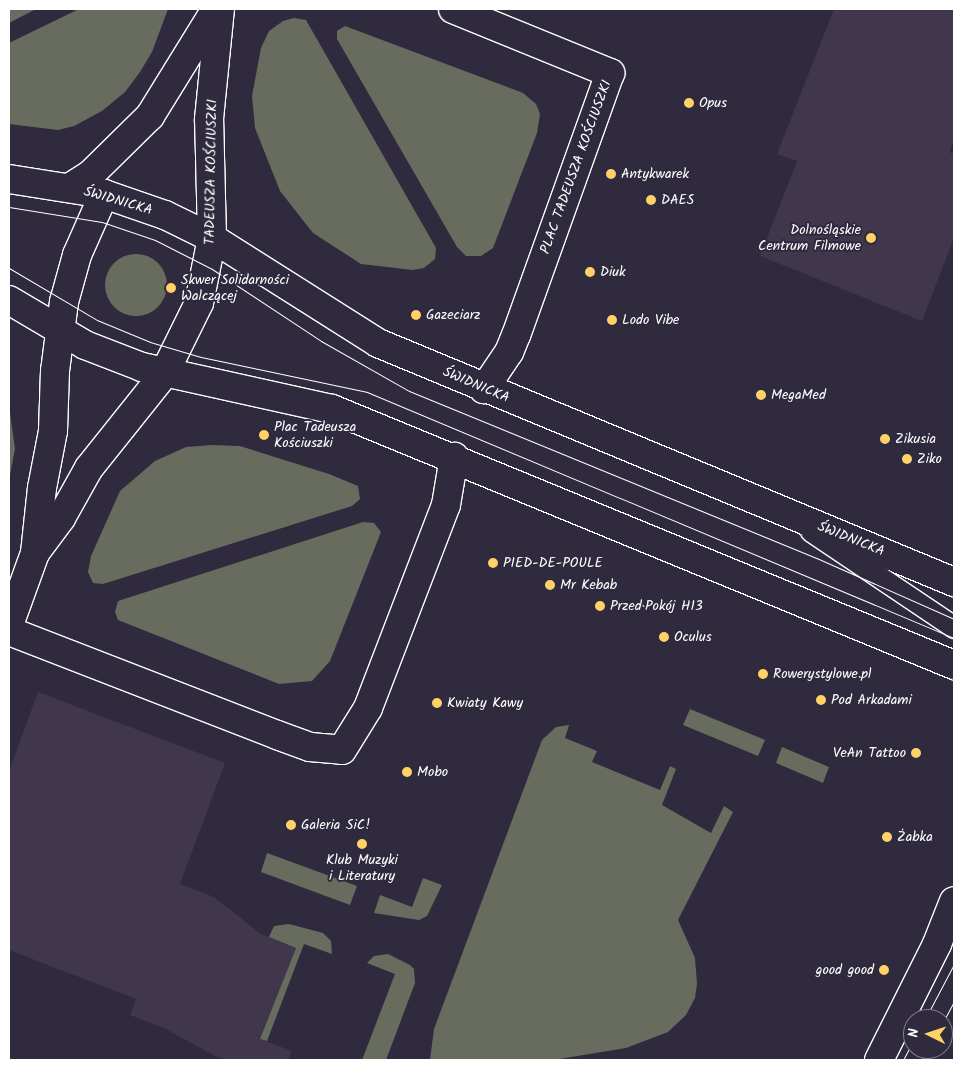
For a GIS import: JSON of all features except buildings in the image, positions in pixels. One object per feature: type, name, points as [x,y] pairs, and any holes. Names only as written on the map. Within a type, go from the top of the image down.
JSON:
[{"type":"street","points":[[69,188],[91,174],[150,116],[188,59],[216,9]]},
{"type":"street","name":"TADEUSZA KOŚCIUSZKI","points":[[35,553],[61,518],[89,468],[164,374],[199,302],[212,238],[209,119],[220,9]]},
{"type":"street","name":"PLAC TADEUSZA KOŚCIUSZKI","points":[[452,9],[610,73],[512,344],[484,388]]},
{"type":"street","name":"ŚWIDNICKA","points":[[9,179],[104,194],[165,215],[212,238],[378,343],[954,582]]},
{"type":"street","name":"TADEUSZA KOŚCIUSZKI","points":[[9,625],[35,553],[39,505],[53,431],[59,330],[78,255],[104,194]]},
{"type":"street","points":[[9,300],[85,345],[164,374],[332,409],[454,456],[954,665]]},
{"type":"street","points":[[9,631],[310,747],[342,750],[368,708],[446,505],[454,456]]},
{"type":"street","points":[[879,1060],[937,944],[954,901]]},
{"type":"lane","points":[[776,509],[954,627]]},
{"type":"shaded area","points":[[834,9],[954,9],[954,140],[949,152],[954,154],[954,238],[922,321],[760,256],[797,161],[777,154]]},
{"type":"shaded area","points":[[38,692],[225,763],[180,884],[214,897],[261,934],[296,948],[260,1039],[292,1051],[288,1060],[228,1060],[215,1056],[164,1028],[130,1015],[136,999],[9,950],[9,771]]},
{"type":"green space","points":[[9,9],[36,9],[9,23]]},
{"type":"green space","points":[[79,9],[168,9],[152,52],[140,72],[125,92],[102,111],[74,126],[58,130],[9,124],[9,43]]},
{"type":"green space","points":[[294,18],[306,20],[436,248],[435,259],[424,268],[413,270],[361,264],[313,233],[280,191],[255,128],[252,96],[261,48],[269,31],[283,21]]},
{"type":"green space","points":[[345,26],[523,93],[536,104],[540,114],[537,133],[493,248],[481,256],[466,256],[457,247],[337,39],[337,31]]},
{"type":"green space","points":[[136,254],[153,259],[158,263],[162,268],[167,285],[162,302],[158,307],[153,311],[136,316],[119,311],[114,307],[110,302],[105,285],[110,268],[114,263],[119,259]]},
{"type":"green space","points":[[9,405],[15,449],[9,480]]},
{"type":"green space","points":[[212,445],[240,446],[329,474],[358,486],[360,499],[352,506],[103,584],[93,583],[88,572],[91,556],[120,491],[155,461],[186,447]]},
{"type":"green space","points":[[363,522],[374,523],[381,532],[330,661],[312,681],[279,684],[118,620],[115,612],[118,601]]},
{"type":"green space","points":[[690,709],[765,740],[758,756],[683,725]]},
{"type":"green space","points":[[569,725],[565,738],[597,751],[592,762],[660,790],[670,766],[676,769],[662,805],[711,833],[724,806],[733,812],[678,920],[695,958],[697,984],[695,998],[686,1015],[668,1032],[626,1048],[553,1060],[430,1060],[434,1029],[542,740],[556,727]]},
{"type":"green space","points":[[782,747],[829,767],[823,783],[776,763]]},
{"type":"green space","points":[[267,853],[357,886],[350,905],[261,872]]},
{"type":"green space","points":[[423,878],[442,885],[427,916],[419,920],[374,913],[380,895],[412,907]]},
{"type":"green space","points":[[289,924],[323,933],[331,941],[332,954],[304,944],[267,1041],[260,1039],[296,948],[269,937],[274,926]]},
{"type":"green space","points":[[388,954],[414,969],[415,983],[386,1060],[362,1060],[395,974],[367,963],[374,956]]},
{"type":"tram line","points":[[9,207],[102,222],[155,240],[212,269],[321,341],[409,391],[821,560],[954,619]]},
{"type":"tram line","points":[[9,268],[97,320],[150,342],[201,357],[367,392],[954,638]]},
{"type":"tram line","points":[[930,1009],[954,964]]},
{"type":"tram line","points":[[950,1009],[954,1001]]},
{"type":"place","name":"Opus","points":[[689,103]]},
{"type":"place","name":"Antykwarek","points":[[611,174]]},
{"type":"place","name":"DAES","points":[[651,200]]},
{"type":"place","name":"Dolnośląskie Centrum Filmowe","points":[[871,238]]},
{"type":"place","name":"Diuk","points":[[590,272]]},
{"type":"place","name":"Skwer Solidarności Walczącej","points":[[171,288]]},
{"type":"place","name":"Gazeciarz","points":[[416,315]]},
{"type":"place","name":"Lodo Vibe","points":[[612,320]]},
{"type":"place","name":"MegaMed","points":[[761,395]]},
{"type":"place","name":"Plac Tadeusza Kościuszki","points":[[264,435]]},
{"type":"place","name":"Zikusia","points":[[885,439]]},
{"type":"place","name":"Ziko","points":[[907,459]]},
{"type":"place","name":"PIED-DE-POULE","points":[[493,563]]},
{"type":"place","name":"Mr Kebab","points":[[550,585]]},
{"type":"place","name":"Przed·Pokój H13","points":[[600,606]]},
{"type":"place","name":"Oculus","points":[[664,637]]},
{"type":"place","name":"Rowerystylowe.pl","points":[[763,674]]},
{"type":"place","name":"Pod Arkadami","points":[[821,700]]},
{"type":"place","name":"Kwiaty Kawy","points":[[437,703]]},
{"type":"place","name":"VeAn Tattoo","points":[[916,753]]},
{"type":"place","name":"Mobo","points":[[407,772]]},
{"type":"place","name":"Galeria SiC!","points":[[291,825]]},
{"type":"place","name":"Żabka","points":[[887,837]]},
{"type":"place","name":"Klub Muzyki i Literatury","points":[[362,844]]},
{"type":"place","name":"good good","points":[[884,970]]}]
